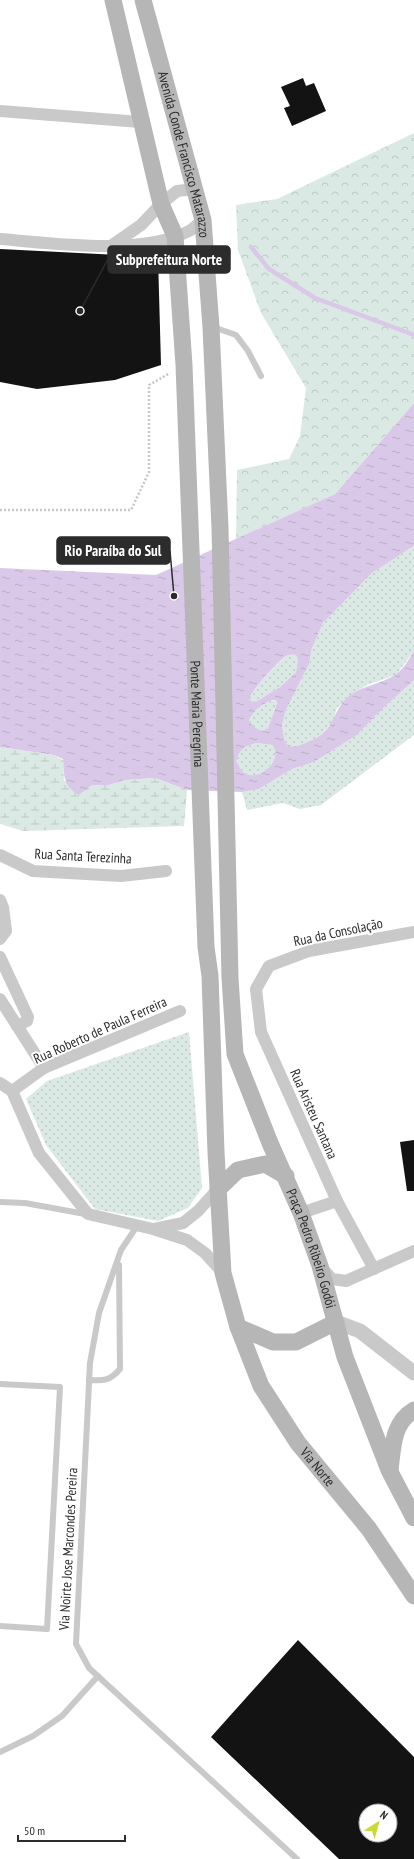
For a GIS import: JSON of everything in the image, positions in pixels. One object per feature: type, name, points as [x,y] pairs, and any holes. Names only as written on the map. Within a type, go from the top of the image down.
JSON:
[{"type":"main road","name":"Avenida Conde Francisco Matarazzo","points":[[113,0],[140,122],[161,204],[175,236],[184,365],[189,481]]},
{"type":"main road","name":"Avenida Conde Francisco Matarazzo","points":[[143,0],[203,220],[212,327],[220,528]]},
{"type":"main road","name":"Ponte Maria Peregrina","points":[[189,481],[206,947],[210,976],[218,1189]]},
{"type":"main road","name":"Ponte Maria Peregrina","points":[[220,528],[230,978],[235,1054],[270,1143],[286,1176]]},
{"type":"main road","points":[[286,1176],[265,1164],[238,1170],[218,1189],[223,1273],[238,1327],[273,1342],[296,1342],[336,1322],[345,1357],[390,1470],[414,1518]]},
{"type":"main road","name":"Praça Pedro Ribeiro Godói","points":[[286,1176],[320,1266],[336,1322]]},
{"type":"main road","name":"Via Norte","points":[[238,1327],[261,1386],[298,1444],[369,1529],[414,1596]]},
{"type":"main road","points":[[390,1470],[395,1432],[408,1414],[414,1410]]},
{"type":"street","points":[[0,111],[140,122]]},
{"type":"street","points":[[110,246],[141,225],[161,204],[177,191],[195,189]]},
{"type":"street","points":[[0,239],[110,246],[147,244],[189,231],[203,220]]},
{"type":"street","name":"Rua Santa Terezinha","points":[[0,855],[33,871],[121,876],[166,870]]},
{"type":"street","points":[[0,900],[3,907],[6,931],[0,939]]},
{"type":"street","name":"Rua da Consolação","points":[[269,966],[309,951],[414,932]]},
{"type":"street","points":[[0,957],[28,1017],[27,1021],[17,1026]]},
{"type":"street","name":"Rua Aristeu Santana","points":[[269,966],[256,989],[261,1032],[337,1201],[374,1270]]},
{"type":"street","points":[[0,999],[44,1068]]},
{"type":"street","name":"Rua Roberto de Paula Ferreira","points":[[12,1091],[44,1068],[180,1011]]},
{"type":"street","points":[[0,1083],[12,1091],[40,1153],[88,1214],[153,1229],[187,1240],[205,1252],[223,1273]]},
{"type":"street","points":[[153,1229],[183,1223],[198,1211],[218,1189]]},
{"type":"street","points":[[301,1213],[337,1201]]},
{"type":"street","points":[[320,1266],[332,1279],[346,1281],[374,1270],[387,1261],[414,1251]]},
{"type":"street","points":[[336,1322],[360,1331],[414,1373]]},
{"type":"lane","points":[[212,327],[236,335],[248,352],[261,376]]},
{"type":"lane","points":[[0,1202],[25,1203],[88,1214]]},
{"type":"lane","name":"Via Noirte Jose Marcondes Pereira","points":[[137,1226],[121,1250],[99,1313],[90,1363],[76,1644],[89,1668],[297,1859]]},
{"type":"lane","points":[[89,1380],[104,1381],[114,1376],[120,1369],[119,1259]]},
{"type":"lane","points":[[0,1384],[60,1387],[47,1630],[0,1626]]},
{"type":"lane","points":[[0,1752],[33,1736],[62,1716],[98,1676]]},
{"type":"path","points":[[0,510],[131,510],[149,472],[149,385],[184,365]]},
{"type":"green space","points":[[414,133],[414,403],[335,494],[236,539],[237,470],[289,459],[300,436],[306,388],[261,313],[238,250],[236,205],[277,199]]},
{"type":"green space","points":[[414,546],[414,651],[396,675],[367,685],[349,696],[337,708],[333,721],[323,733],[311,742],[292,747],[285,743],[282,725],[286,710],[309,664],[312,648],[323,623],[372,573]]},
{"type":"green space","points":[[296,654],[298,658],[296,672],[280,687],[255,702],[249,699],[259,683],[277,663],[286,656]]},
{"type":"green space","points":[[414,680],[414,735],[321,805],[300,809],[283,803],[247,810],[242,792],[259,789],[292,769],[314,762],[357,735],[379,712]]},
{"type":"green space","points":[[276,700],[277,702],[267,730],[259,730],[249,721],[250,717],[264,704]]},
{"type":"green space","points":[[257,743],[272,745],[275,751],[275,757],[268,768],[256,775],[249,775],[241,770],[236,761],[239,754],[244,749]]},
{"type":"green space","points":[[0,747],[54,755],[63,760],[64,781],[109,785],[125,780],[155,778],[187,790],[184,826],[23,831],[0,824]]},
{"type":"green space","points":[[189,1032],[202,1188],[188,1208],[158,1221],[95,1209],[46,1145],[26,1099],[47,1081]]},
{"type":"water","points":[[414,403],[414,546],[372,573],[323,623],[312,648],[309,664],[286,710],[282,725],[285,743],[292,747],[316,738],[321,735],[330,725],[344,700],[361,689],[384,681],[398,673],[414,651],[414,680],[379,712],[357,735],[314,762],[292,769],[259,789],[242,792],[187,790],[155,778],[125,780],[109,785],[92,785],[79,795],[70,788],[65,780],[63,759],[54,755],[0,747],[0,568],[156,575],[335,494]],"holes":[[[295,654],[298,658],[296,672],[280,687],[255,702],[251,701],[249,699],[251,695],[259,683],[271,670],[286,656]],[[276,700],[277,703],[267,730],[259,730],[249,721],[250,718],[255,711],[269,701]],[[257,743],[272,745],[275,751],[275,757],[268,768],[256,775],[249,775],[241,770],[236,761],[241,751]]]},
{"type":"building","points":[[303,78],[306,86],[314,83],[326,111],[292,126],[284,108],[290,106],[281,87]]},
{"type":"building","points":[[0,249],[158,257],[161,365],[115,380],[37,389],[0,382]]},
{"type":"building","points":[[414,1140],[414,1191],[407,1191],[400,1142]]},
{"type":"building","points":[[298,1640],[414,1757],[414,1859],[339,1859],[211,1737]]},
{"type":"waterway","points":[[251,247],[269,269],[315,298],[414,335]]},
{"type":"place","name":"Subprefeitura Norte","points":[[80,311]]},
{"type":"place","name":"Rio Paraíba do Sul","points":[[174,596]]}]
